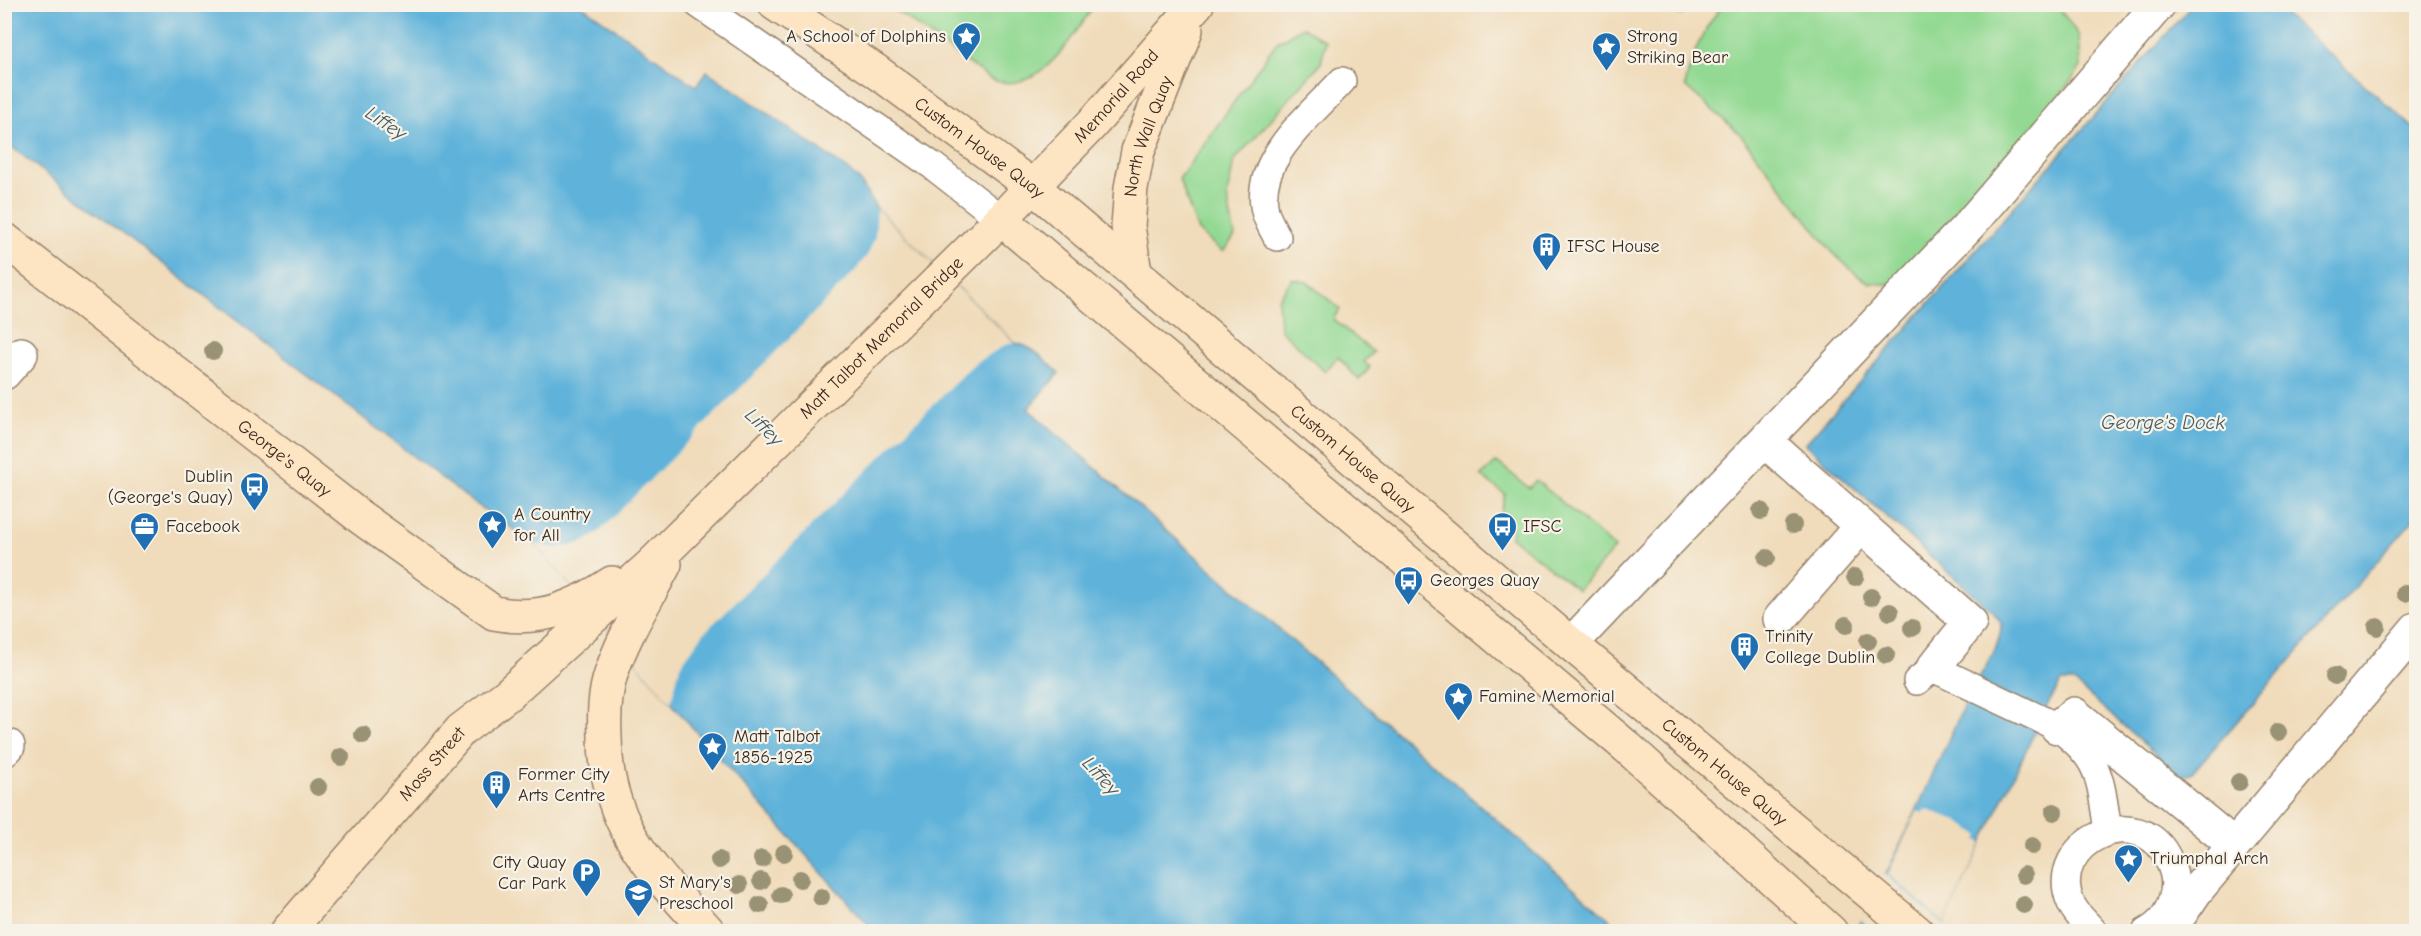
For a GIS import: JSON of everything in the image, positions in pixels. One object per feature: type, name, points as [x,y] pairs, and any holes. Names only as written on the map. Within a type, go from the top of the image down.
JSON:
[{"type":"main road","name":"Custom House Quay","points":[[775,4],[868,66],[1032,186],[1570,644],[1917,932]]},
{"type":"main road","name":"Memorial Road","points":[[1032,186],[1093,123],[1196,5]]},
{"type":"main road","name":"North Wall Quay","points":[[1135,273],[1128,226],[1131,188],[1138,151],[1196,5]]},
{"type":"main road","name":"Matt Talbot Memorial Bridge","points":[[591,609],[678,538],[1032,186]]},
{"type":"main road","points":[[1001,219],[1628,748],[1831,932]]},
{"type":"main road","name":"George's Quay","points":[[4,238],[360,517],[494,614],[516,617],[567,609],[591,609]]},
{"type":"main road","name":"Matt Talbot Memorial Bridge","points":[[678,538],[623,647],[606,693],[605,767],[615,808],[632,841],[709,932]]},
{"type":"main road","name":"Moss Street","points":[[287,932],[461,730],[507,695],[591,609]]},
{"type":"street","points":[[1570,644],[1971,223],[2159,4]]},
{"type":"street","points":[[1765,441],[1970,622],[1937,677]]},
{"type":"street","points":[[1780,619],[1862,526]]},
{"type":"street","points":[[2153,931],[2196,891],[2416,629]]},
{"type":"street","points":[[2057,728],[2074,714],[2235,845]]},
{"type":"lane","points":[[698,4],[933,166],[1001,219]]},
{"type":"lane","points":[[1277,237],[1265,212],[1264,182],[1280,150],[1342,81]]},
{"type":"lane","points":[[1937,677],[2057,728],[2085,749],[2095,768],[2108,831]]},
{"type":"lane","points":[[2094,931],[2079,918],[2070,902],[2067,884],[2070,866],[2078,850],[2091,838],[2108,831],[2125,830],[2142,833],[2156,842],[2167,855],[2174,871],[2175,888],[2172,904],[2153,931]]},
{"type":"green space","points":[[888,5],[966,5],[979,14],[986,5],[1095,5],[1064,47],[1040,72],[1025,80],[1009,83],[992,80]]},
{"type":"green space","points":[[1645,5],[1691,5],[1682,15],[1653,10]]},
{"type":"green space","points":[[1723,5],[2057,5],[2079,36],[2081,67],[2057,99],[1894,285],[1870,283],[1858,276],[1833,253],[1739,133],[1685,86],[1699,43]]},
{"type":"green space","points":[[1302,27],[1326,41],[1321,63],[1234,161],[1227,197],[1235,236],[1223,252],[1198,231],[1179,179],[1276,43]]},
{"type":"green space","points":[[1292,279],[1307,282],[1340,309],[1333,319],[1373,352],[1364,362],[1370,367],[1359,380],[1338,357],[1325,372],[1280,329],[1278,299]]},
{"type":"green space","points":[[1497,462],[1529,488],[1536,480],[1615,548],[1578,590],[1511,537],[1512,530],[1499,520],[1505,494],[1481,476]]},
{"type":"water","name":"Liffey","points":[[4,5],[581,5],[696,86],[707,71],[847,169],[860,181],[877,209],[1015,343],[1033,351],[1059,373],[1028,409],[1623,931],[874,931],[704,741],[535,544],[470,500],[5,142]]},
{"type":"water","name":"George's Dock","points":[[2192,5],[2274,5],[2416,130],[2416,517],[2191,774],[2180,776],[2074,682],[2062,682],[2049,702],[1940,931],[1856,931],[1901,844],[1968,697],[1994,652],[2001,623],[1994,613],[1805,444]]},
{"type":"pier","points":[[877,209],[1015,343],[1005,345],[973,365],[704,633],[680,666],[671,703],[535,544],[554,548],[571,546],[586,541],[600,531],[855,271],[868,254],[875,237]]},
{"type":"pier","points":[[1925,809],[1954,819],[1979,835],[1977,840],[1982,843],[1944,923],[1888,874],[1917,811],[1923,813]]},
{"type":"pier","points":[[1885,874],[1946,926],[1943,932],[1874,931],[1860,919]]},
{"type":"place","name":"A School of Dolphins","points":[[967,62]]},
{"type":"place","name":"Strong Striking Bear","points":[[1606,72]]},
{"type":"place","name":"IFSC House","points":[[1546,272]]},
{"type":"place","name":"Dublin (George's Quay)","points":[[254,512]]},
{"type":"place","name":"A Country for All","points":[[493,550]]},
{"type":"place","name":"Facebook","points":[[145,552]]},
{"type":"place","name":"IFSC","points":[[1502,552]]},
{"type":"place","name":"Georges Quay","points":[[1409,606]]},
{"type":"place","name":"Trinity College Dublin","points":[[1744,672]]},
{"type":"place","name":"Famine Memorial","points":[[1458,722]]},
{"type":"place","name":"Matt Talbot 1856-1925","points":[[713,772]]},
{"type":"place","name":"Former City Arts Centre","points":[[497,810]]},
{"type":"place","name":"Triumphal Arch","points":[[2129,884]]},
{"type":"place","name":"City Quay Car Park","points":[[587,898]]},
{"type":"place","name":"St Mary's Preschool","points":[[638,918]]}]
